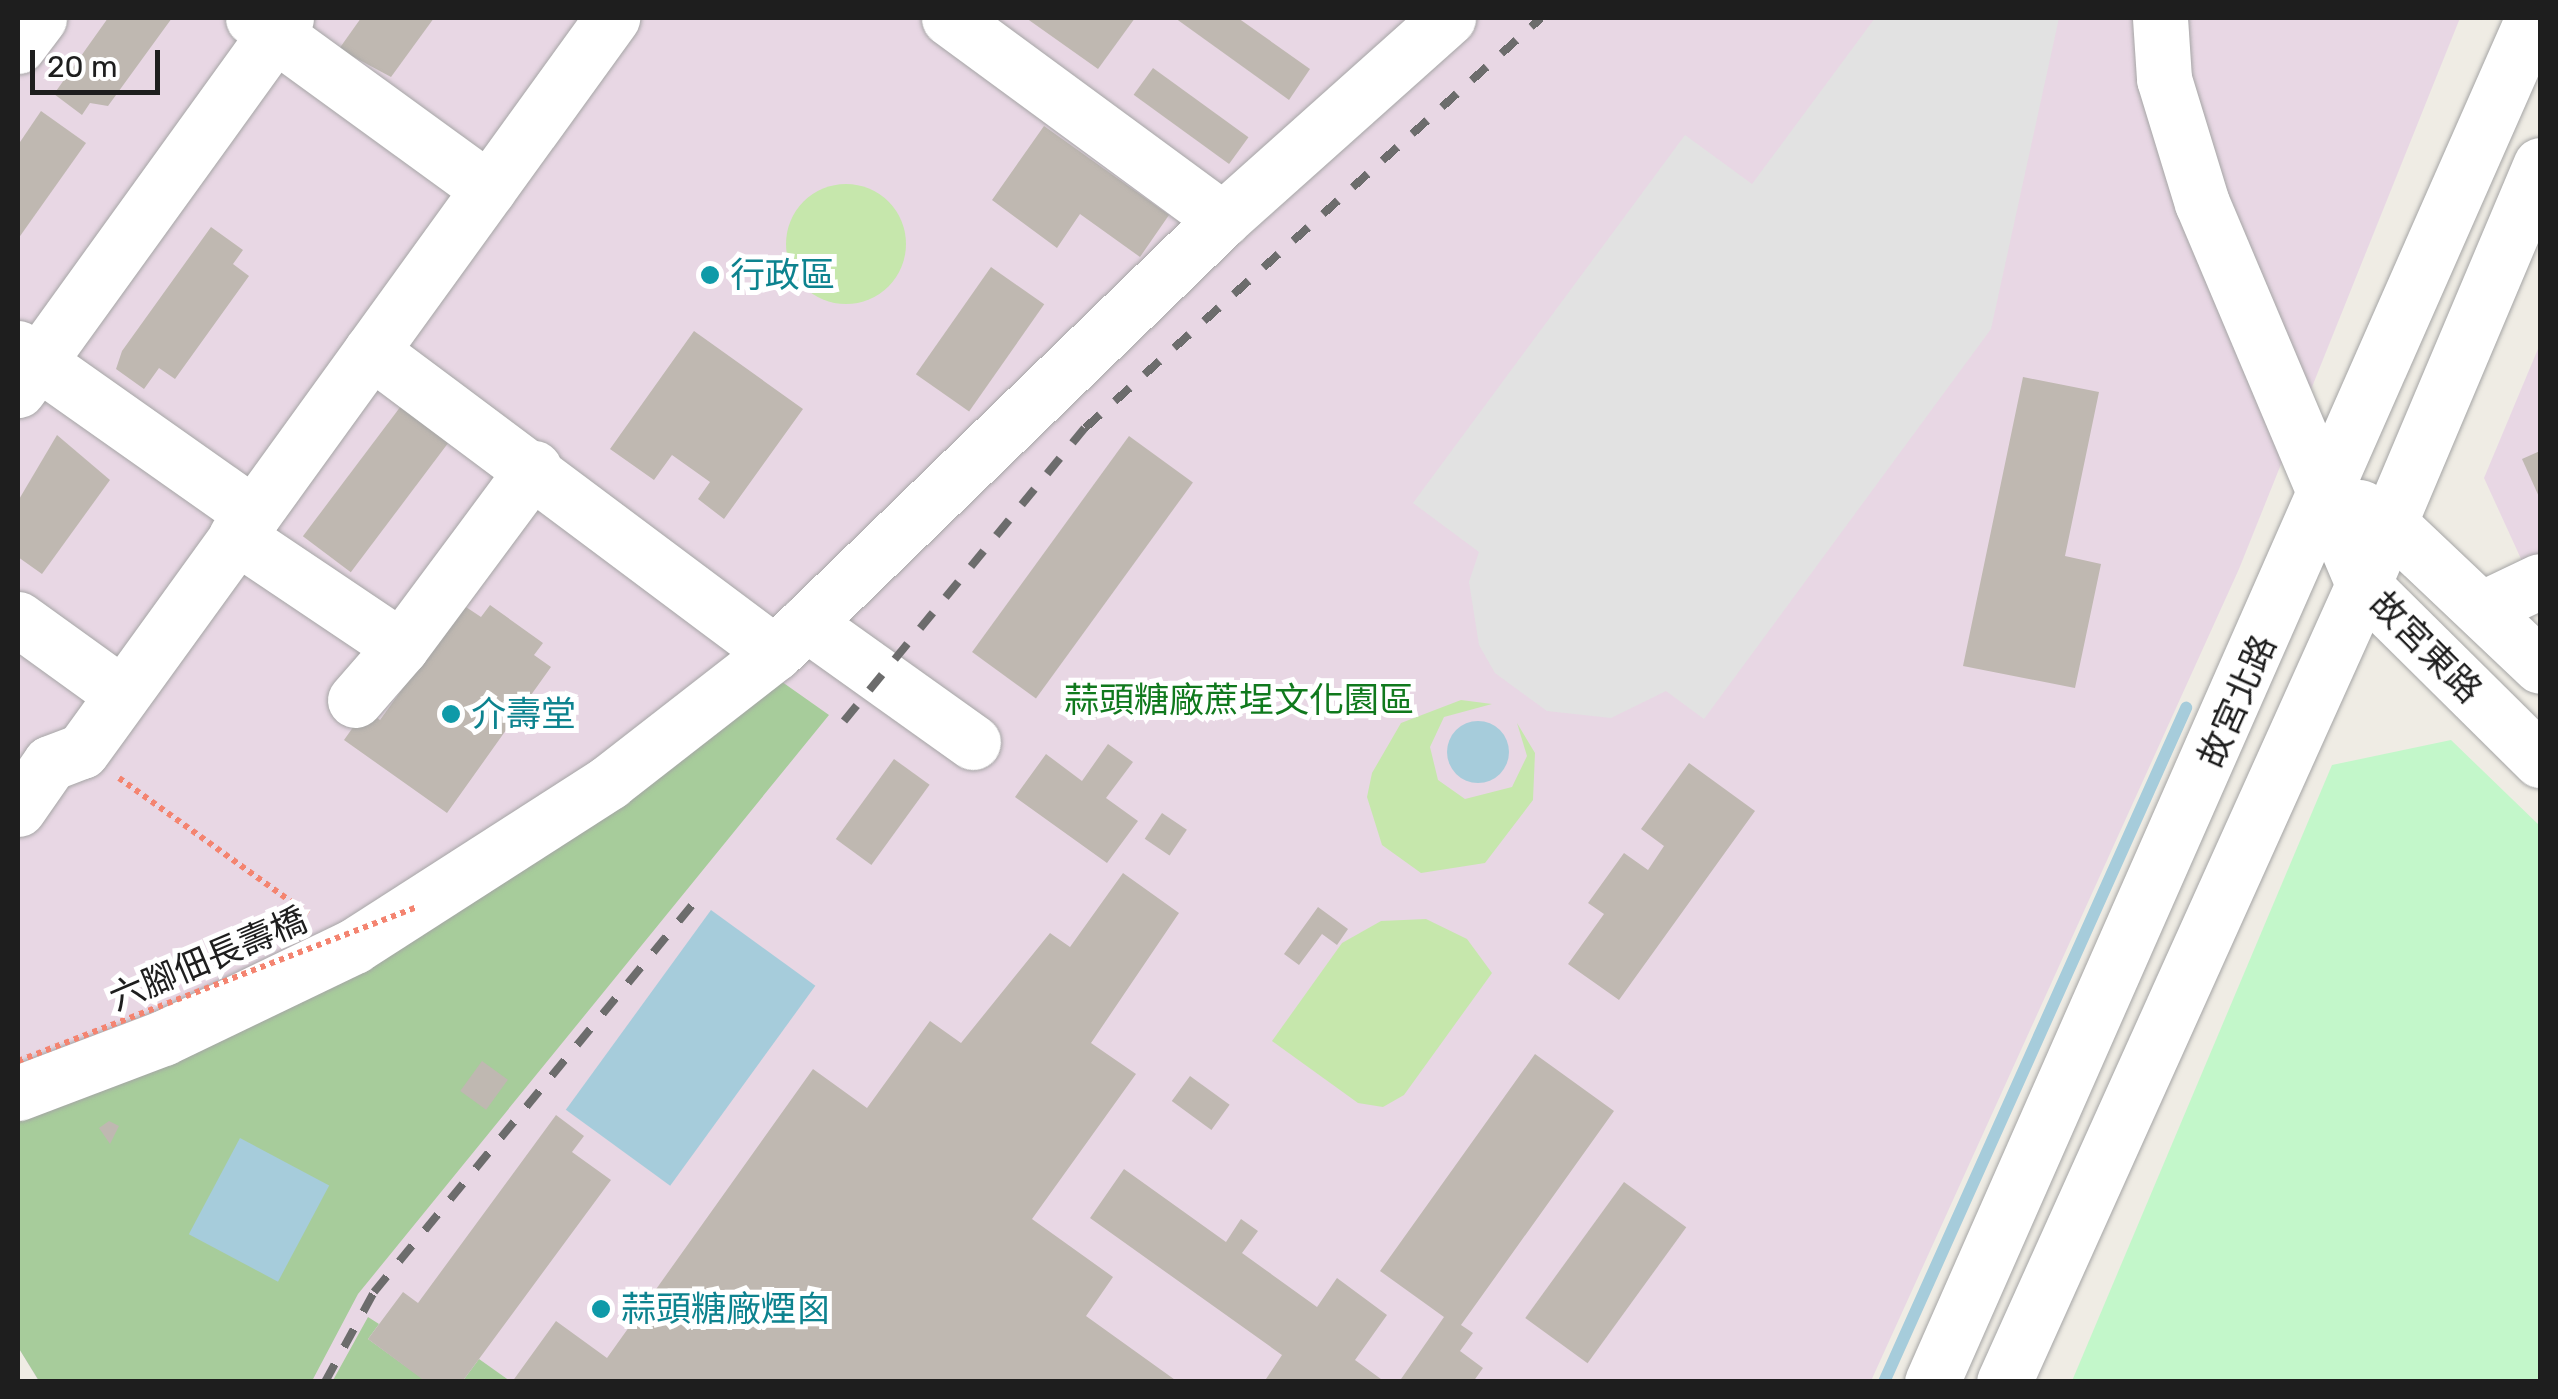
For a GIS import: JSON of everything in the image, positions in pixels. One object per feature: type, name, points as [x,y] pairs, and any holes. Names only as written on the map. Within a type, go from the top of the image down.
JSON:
[{"type":"street","points":[[18,46],[38,18]]},
{"type":"street","points":[[18,809],[50,763],[82,751],[612,18]]},
{"type":"street","points":[[949,18],[1223,219]]},
{"type":"street","points":[[1390,71],[1426,18]]},
{"type":"street","points":[[18,1093],[162,1038],[354,946],[609,782],[791,638],[1223,219],[1448,18]]},
{"type":"street","points":[[2160,18],[2164,79],[2202,203],[2331,492]]},
{"type":"street","points":[[401,647],[244,525],[24,367],[271,23],[488,189]]},
{"type":"street","name":"故宮北路","points":[[1932,1382],[2529,53]]},
{"type":"street","name":"故宮北路","points":[[2004,1382],[2364,585],[2540,164]]},
{"type":"street","points":[[371,351],[534,468],[791,638],[973,742]]},
{"type":"street","points":[[355,700],[401,647],[534,468]]},
{"type":"street","name":"故宮東路","points":[[2331,492],[2389,523],[2540,666]]},
{"type":"street","name":"故宮東路","points":[[2331,492],[2364,585],[2540,760]]},
{"type":"street","points":[[2481,608],[2540,582]]},
{"type":"street","points":[[18,619],[122,694]]},
{"type":"path","points":[[82,751],[354,946]]},
{"type":"path","name":"六腳佃長壽橋","points":[[18,1061],[418,906]]},
{"type":"shaded area","name":"蒜頭糖廠蔗埕文化園區","points":[[18,18],[2460,18],[2239,569],[1871,1381],[39,1382],[18,1347]]},
{"type":"shaded area","points":[[1875,18],[2059,18],[1991,329],[1704,719],[1666,691],[1611,718],[1547,711],[1495,673],[1479,645],[1469,582],[1479,552],[1413,503],[1685,135],[1752,184]]},
{"type":"shaded area","points":[[2540,344],[2540,553],[2522,561],[2484,478]]},
{"type":"green space","points":[[846,184],[869,189],[888,202],[901,221],[906,244],[901,267],[888,286],[869,299],[846,304],[823,299],[804,286],[791,267],[786,244],[791,221],[804,202],[823,189]]},
{"type":"green space","points":[[768,672],[829,715],[358,1294],[312,1381],[39,1381],[18,1347],[18,1111],[156,1068]]},
{"type":"green space","points":[[1461,700],[1492,704],[1444,717],[1430,747],[1438,780],[1465,799],[1512,787],[1527,756],[1517,723],[1535,753],[1533,800],[1485,863],[1421,873],[1382,845],[1367,797],[1372,773],[1401,723]]},
{"type":"green space","points":[[2451,740],[2540,826],[2540,1381],[2072,1381],[2332,765]]},
{"type":"green space","points":[[1426,919],[1467,939],[1492,973],[1404,1095],[1383,1107],[1358,1103],[1272,1041],[1342,943],[1381,921]]},
{"type":"green space","points":[[368,1317],[379,1324],[368,1339],[426,1381],[332,1382]]},
{"type":"green space","points":[[479,1359],[510,1381],[462,1382]]},
{"type":"water","points":[[1478,721],[1500,730],[1509,752],[1500,774],[1478,783],[1456,774],[1447,752],[1456,730]]},
{"type":"water","points":[[711,910],[815,986],[670,1186],[566,1110]]},
{"type":"water","points":[[240,1138],[329,1185],[278,1282],[189,1234]]},
{"type":"building","points":[[108,18],[172,18],[108,106],[90,103],[82,115],[54,94]]},
{"type":"building","points":[[361,18],[434,18],[391,77],[339,49]]},
{"type":"building","points":[[1026,18],[1135,18],[1098,69]]},
{"type":"building","points":[[1175,18],[1238,18],[1310,69],[1289,100]]},
{"type":"building","points":[[1153,68],[1248,137],[1229,164],[1134,95]]},
{"type":"building","points":[[41,111],[86,143],[18,239],[18,145]]},
{"type":"building","points":[[1044,126],[1169,215],[1140,257],[1080,214],[1057,248],[992,200]]},
{"type":"building","points":[[211,227],[243,250],[233,264],[249,276],[175,379],[159,368],[144,389],[116,369],[122,351]]},
{"type":"building","points":[[991,267],[1044,304],[969,412],[916,374]]},
{"type":"building","points":[[694,331],[803,409],[724,519],[698,499],[710,482],[672,455],[654,480],[610,449]]},
{"type":"building","points":[[2023,377],[2099,392],[2065,556],[2101,564],[2075,688],[1963,666]]},
{"type":"building","points":[[407,398],[455,434],[351,572],[303,536]]},
{"type":"building","points":[[57,435],[110,480],[42,574],[18,557],[18,501]]},
{"type":"building","points":[[1129,436],[1193,482],[1036,698],[972,652]]},
{"type":"building","points":[[2540,451],[2540,499],[2522,459]]},
{"type":"building","name":"介壽堂","points":[[463,605],[481,617],[490,605],[543,643],[534,655],[551,667],[447,813],[344,740],[366,709],[380,720]]},
{"type":"building","points":[[1108,744],[1133,762],[1106,798],[1138,821],[1107,863],[1015,797],[1046,754],[1082,781]]},
{"type":"building","points":[[894,759],[930,785],[871,865],[836,839]]},
{"type":"building","points":[[1689,763],[1755,811],[1619,1000],[1568,964],[1604,914],[1588,903],[1624,853],[1648,870],[1664,846],[1641,829]]},
{"type":"building","points":[[1162,813],[1187,830],[1170,855],[1145,839]]},
{"type":"building","points":[[1123,873],[1179,913],[1091,1043],[1136,1074],[1032,1219],[1113,1277],[1086,1316],[1178,1382],[512,1382],[556,1321],[607,1358],[813,1069],[867,1108],[930,1021],[961,1043],[1050,933],[1070,947]]},
{"type":"building","points":[[1318,907],[1348,929],[1337,945],[1322,934],[1299,965],[1284,954]]},
{"type":"building","points":[[1535,1054],[1614,1111],[1461,1325],[1473,1333],[1460,1351],[1483,1368],[1473,1382],[1399,1382],[1444,1317],[1380,1271]]},
{"type":"building","points":[[482,1061],[508,1080],[486,1110],[460,1091]]},
{"type":"building","points":[[1190,1076],[1230,1105],[1211,1130],[1172,1101]]},
{"type":"building","points":[[556,1115],[584,1136],[572,1152],[611,1180],[462,1382],[426,1382],[368,1339],[403,1292],[418,1303]]},
{"type":"building","points":[[109,1121],[119,1126],[110,1144],[99,1128]]},
{"type":"building","points":[[1124,1169],[1226,1242],[1241,1219],[1258,1231],[1242,1253],[1317,1307],[1337,1278],[1387,1315],[1355,1360],[1385,1382],[1264,1382],[1282,1355],[1090,1218]]},
{"type":"building","points":[[1624,1182],[1686,1227],[1588,1363],[1525,1318]]},
{"type":"building","name":"蒜頭糖廠煙囪","points":[[601,1296],[610,1300],[614,1309],[610,1318],[601,1322],[592,1318],[588,1309],[592,1300]]},
{"type":"waterway","points":[[1884,1382],[2186,708]]},
{"type":"railway","points":[[844,721],[1085,428],[1541,18]]},
{"type":"railway","points":[[325,1382],[374,1292],[698,898]]},
{"type":"place","name":"行政區","points":[[710,275]]},
{"type":"place","name":"介壽堂","points":[[451,714]]},
{"type":"place","name":"蒜頭糖廠煙囪","points":[[601,1309]]}]
